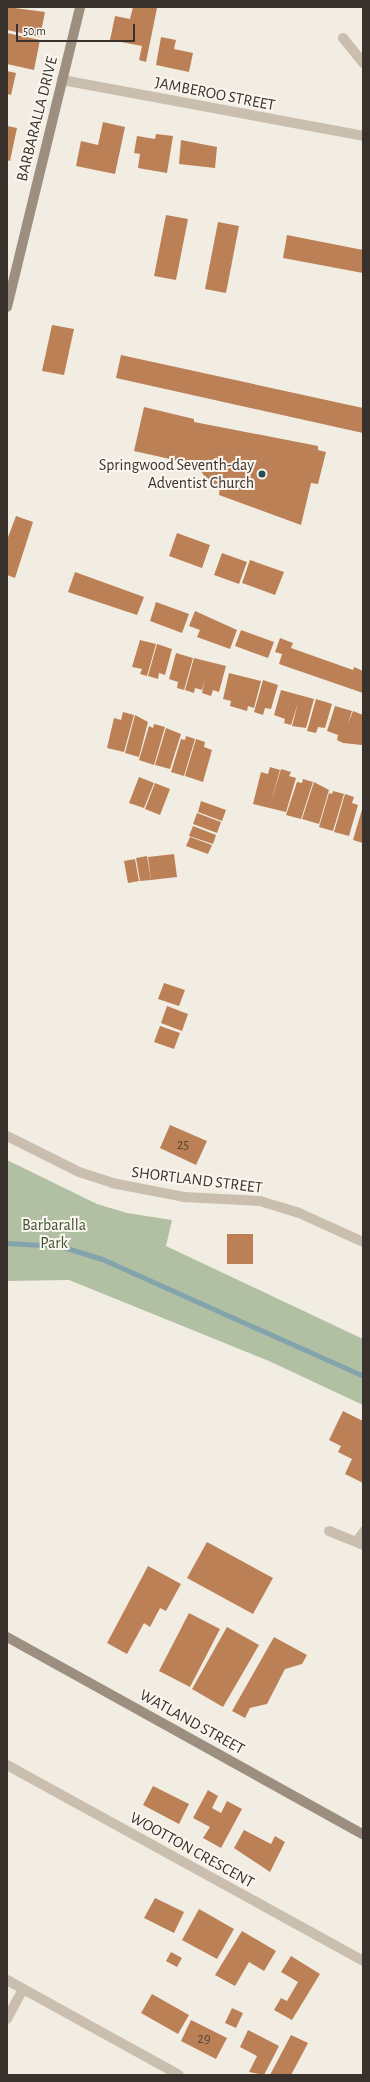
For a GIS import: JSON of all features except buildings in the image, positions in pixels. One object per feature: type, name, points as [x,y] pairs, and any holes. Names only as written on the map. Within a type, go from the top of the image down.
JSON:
[{"type":"street","name":"BARBARALLA DRIVE","points":[[7,307],[80,7]]},
{"type":"street","points":[[343,38],[363,63]]},
{"type":"street","name":"JAMBEROO STREET","points":[[62,80],[363,136]]},
{"type":"street","name":"SHORTLAND STREET","points":[[7,1136],[79,1172],[112,1183],[184,1197],[260,1201],[297,1212],[363,1242]]},
{"type":"street","points":[[329,1531],[358,1543]]},
{"type":"street","name":"WATLAND STREET","points":[[7,1637],[363,1834]]},
{"type":"street","name":"WOOTTON CRESCENT","points":[[7,1765],[363,1961]]},
{"type":"street","points":[[7,1980],[179,2075]]},
{"type":"street","points":[[7,2019],[23,1989]]},
{"type":"lane","points":[[358,1543],[363,1529]]},
{"type":"green space","name":"Barbaralla Park","points":[[7,1160],[97,1204],[127,1213],[172,1220],[166,1246],[363,1339],[363,1405],[269,1361],[69,1280],[7,1281]]},
{"type":"waterway","points":[[7,1243],[60,1246],[102,1259],[363,1376]]},
{"type":"place","name":"Springwood Seventh-day Adventist Church","points":[[262,474]]}]
